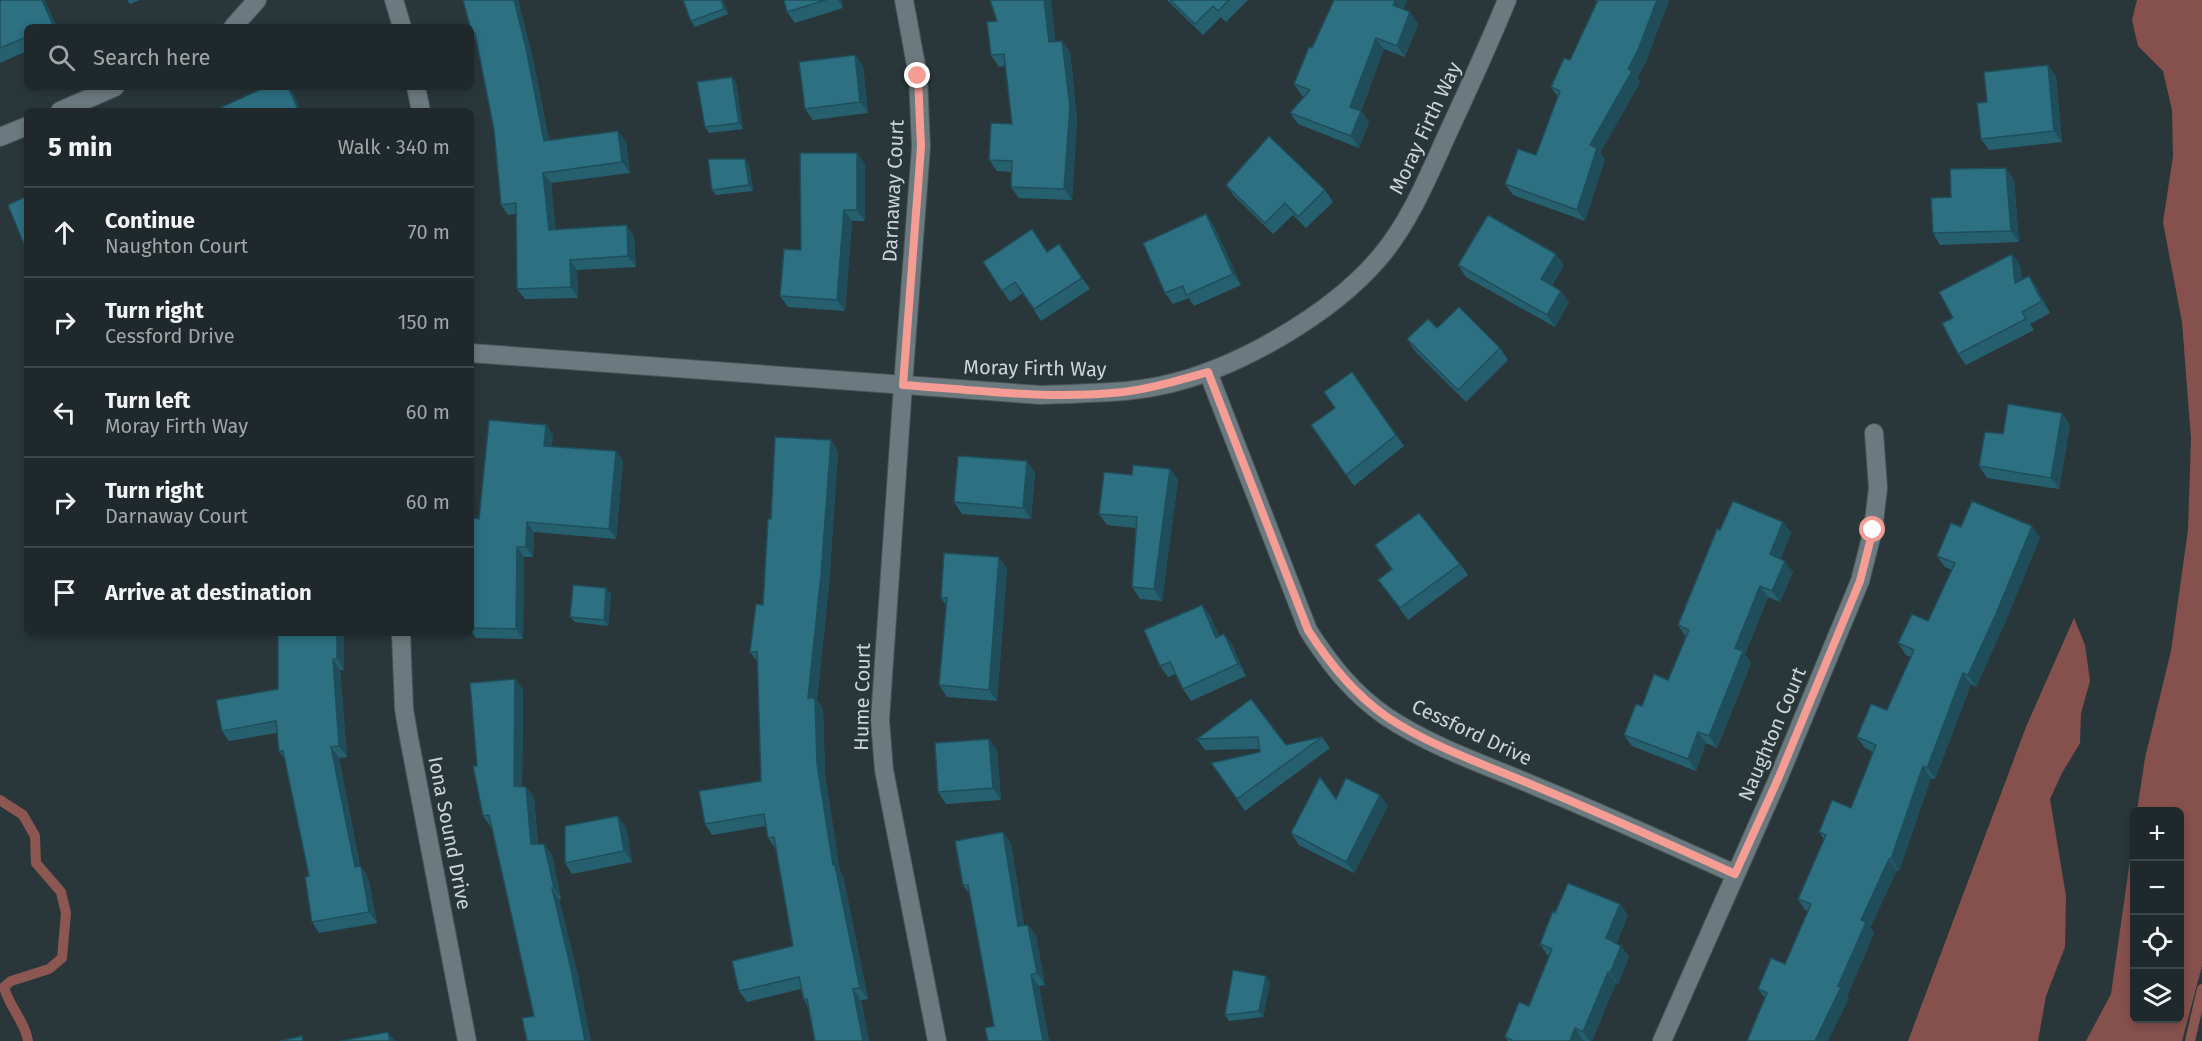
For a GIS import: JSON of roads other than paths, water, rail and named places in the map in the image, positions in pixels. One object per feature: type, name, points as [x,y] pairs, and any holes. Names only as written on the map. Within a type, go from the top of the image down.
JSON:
[{"type":"street","points":[[236,24],[258,0]]},
{"type":"street","points":[[394,0],[401,24]]},
{"type":"street","name":"Darnaway Court","points":[[903,385],[921,147],[918,76],[904,0]]},
{"type":"street","name":"Moray Firth Way","points":[[474,353],[1041,395],[1122,392],[1161,386],[1208,372],[1290,332],[1338,297],[1381,257],[1416,203],[1507,0]]},
{"type":"street","points":[[67,108],[108,90]]},
{"type":"street","points":[[417,90],[420,108]]},
{"type":"street","points":[[0,138],[24,127]]},
{"type":"street","name":"Cessford Drive","points":[[1208,372],[1308,630],[1327,660],[1358,694],[1387,717],[1426,740],[1597,811],[1735,874]]},
{"type":"street","name":"Hume Court","points":[[903,385],[880,720],[884,770],[937,1041]]},
{"type":"street","name":"Naughton Court","points":[[1662,1041],[1778,779],[1860,581],[1873,530],[1878,489],[1874,433]]},
{"type":"street","name":"Iona Sound Drive","points":[[401,636],[404,709],[467,1041]]},
{"type":"waterway","points":[[0,800],[23,815],[35,836],[36,863],[61,892],[66,913],[62,958],[49,969],[11,981],[4,987],[24,1027],[28,1041]]},
{"type":"waterway","points":[[2190,1041],[2202,989]]}]
